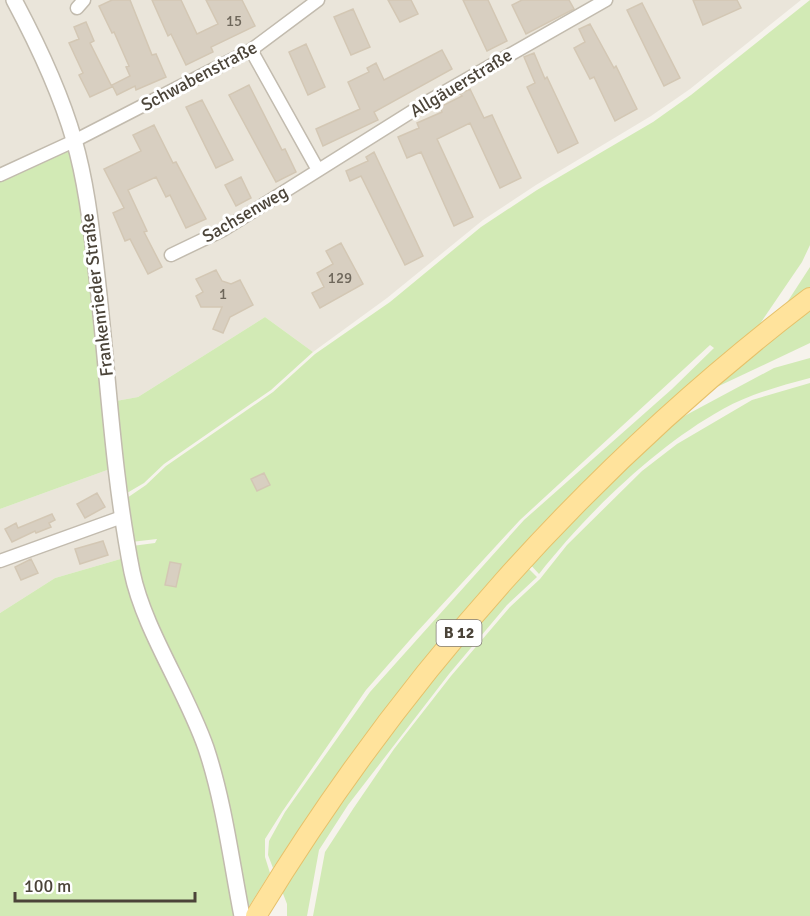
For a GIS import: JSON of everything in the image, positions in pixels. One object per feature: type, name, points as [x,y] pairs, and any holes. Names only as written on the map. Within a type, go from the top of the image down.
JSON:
[{"type":"main road","name":"B 12","points":[[256,916],[335,792],[384,724],[522,560],[585,494],[657,425],[810,298]]},
{"type":"street","name":"Frankenrieder Straße","points":[[14,0],[40,48],[74,141],[90,220],[122,517],[132,574],[140,600],[205,747],[219,792],[242,916]]},
{"type":"street","name":"Schwabenstraße","points":[[0,175],[74,141],[251,50],[318,0]]},
{"type":"street","name":"Allgäuerstraße","points":[[318,170],[427,102],[606,0]]},
{"type":"street","points":[[251,50],[318,170]]},
{"type":"street","name":"Sachsenweg","points":[[171,255],[222,230],[318,170]]},
{"type":"street","points":[[0,561],[122,517]]},
{"type":"shaded area","points":[[0,0],[801,0],[690,89],[651,116],[536,185],[483,220],[387,298],[313,352],[265,317],[138,397],[116,401],[111,336],[97,222],[82,135],[0,174]]},
{"type":"shaded area","points":[[110,469],[124,558],[55,578],[0,613],[0,509]]},
{"type":"green space","points":[[810,0],[810,245],[802,262],[751,337],[639,432],[535,531],[456,623],[379,719],[328,786],[273,868],[268,855],[269,841],[285,812],[370,692],[524,520],[672,389],[714,348],[710,345],[520,520],[366,690],[265,839],[265,857],[270,873],[245,913],[225,791],[144,599],[132,546],[155,543],[157,539],[131,542],[127,498],[146,485],[166,466],[273,392],[315,354],[390,302],[481,227],[537,190],[653,122],[691,95]]},
{"type":"green space","points":[[70,145],[84,221],[110,469],[0,509],[0,179]]},
{"type":"green space","points":[[810,267],[810,291],[784,307]]},
{"type":"green space","points":[[810,306],[810,343],[704,393]]},
{"type":"green space","points":[[265,317],[313,352],[271,390],[164,464],[144,483],[127,493],[116,401],[138,397]]},
{"type":"green space","points":[[810,358],[810,378],[744,399],[698,424],[648,462],[600,505],[539,574],[528,562],[675,421],[774,368]]},
{"type":"green space","points":[[810,383],[810,916],[313,916],[325,852],[394,749],[451,676],[510,607],[540,579],[567,545],[642,471],[677,444],[752,400]]},
{"type":"green space","points":[[124,558],[184,706],[215,793],[238,916],[0,916],[0,613],[55,578]]},
{"type":"green space","points":[[525,565],[537,577],[507,605],[449,674],[348,805],[319,850],[307,916],[287,916],[287,904],[282,891],[389,730]]},
{"type":"building","points":[[112,0],[130,0],[152,55],[156,54],[166,77],[136,90],[135,86],[117,95],[112,85],[130,76],[126,67],[129,66],[114,32],[112,33],[99,6]]},
{"type":"building","points":[[152,0],[181,0],[197,34],[218,24],[206,0],[242,0],[255,26],[211,47],[213,52],[186,65],[171,34],[168,36]]},
{"type":"building","points":[[388,0],[411,0],[418,14],[400,22]]},
{"type":"building","points":[[463,0],[488,0],[507,41],[487,51]]},
{"type":"building","points":[[522,0],[569,0],[574,9],[526,34],[512,5]]},
{"type":"building","points":[[693,0],[737,0],[741,8],[703,25]]},
{"type":"building","points":[[642,3],[680,78],[664,86],[627,10]]},
{"type":"building","points":[[353,9],[370,47],[351,55],[334,17]]},
{"type":"building","points":[[86,22],[94,41],[90,43],[112,87],[90,97],[79,75],[83,73],[69,43],[79,39],[74,27]]},
{"type":"building","points":[[590,24],[614,68],[616,66],[637,109],[615,121],[594,77],[590,79],[574,48],[585,42],[579,29]]},
{"type":"building","points":[[306,44],[325,87],[308,95],[289,52]]},
{"type":"building","points":[[442,50],[452,69],[374,112],[378,120],[323,146],[316,129],[360,109],[348,82],[369,72],[367,68],[376,63],[384,80]]},
{"type":"building","points":[[534,53],[578,143],[558,153],[527,87],[535,83],[524,57]]},
{"type":"building","points":[[249,85],[282,150],[285,149],[296,172],[276,182],[229,95]]},
{"type":"building","points":[[470,89],[484,118],[492,115],[521,178],[500,188],[470,123],[437,139],[473,217],[454,226],[421,152],[407,158],[398,137],[419,128],[417,123],[442,112],[440,107],[462,96],[460,94]]},
{"type":"building","points":[[202,100],[233,160],[216,168],[186,107]]},
{"type":"building","points":[[154,125],[206,219],[186,228],[170,195],[166,197],[156,177],[128,190],[147,231],[144,232],[162,267],[148,274],[130,239],[125,241],[113,213],[124,208],[104,169],[141,151],[133,135]]},
{"type":"building","points":[[374,152],[423,256],[405,265],[361,176],[350,181],[346,171],[368,161],[366,157]]},
{"type":"building","points":[[241,177],[251,198],[236,206],[225,185]]},
{"type":"building","points":[[341,243],[363,284],[320,308],[312,293],[324,287],[317,273],[333,264],[326,251]]},
{"type":"building","points":[[216,270],[222,281],[231,284],[240,280],[253,305],[230,317],[223,333],[213,329],[222,307],[201,307],[196,296],[203,292],[196,279]]},
{"type":"building","points":[[264,473],[270,485],[257,491],[251,479]]},
{"type":"building","points":[[97,493],[105,507],[85,518],[77,504]]},
{"type":"building","points":[[52,514],[55,520],[49,523],[51,527],[36,533],[35,531],[12,542],[5,529],[16,523],[18,528]]},
{"type":"building","points":[[103,541],[108,555],[80,564],[75,549]]},
{"type":"building","points":[[31,559],[38,573],[21,580],[15,567]]},
{"type":"building","points":[[170,562],[181,564],[176,587],[165,585]]}]
